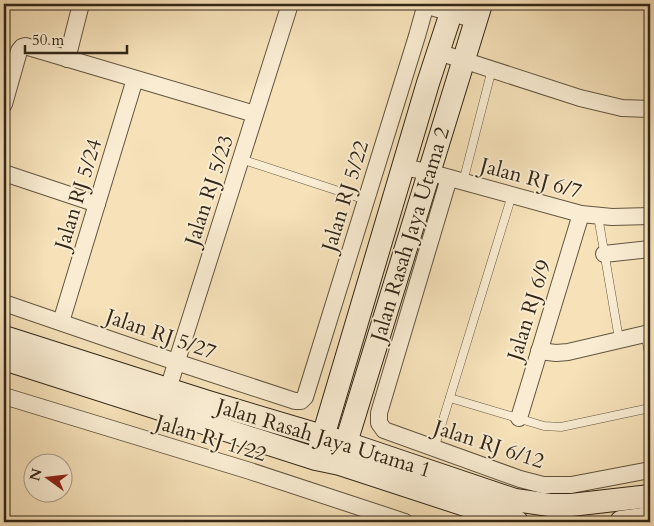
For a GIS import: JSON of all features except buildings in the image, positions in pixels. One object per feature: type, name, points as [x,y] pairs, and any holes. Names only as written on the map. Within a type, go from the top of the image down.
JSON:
[{"type":"main road","name":"Jalan Rasah Jaya Utama 2","points":[[316,459],[403,167],[453,8]]},
{"type":"main road","name":"Jalan Rasah Jaya Utama 2","points":[[343,454],[447,177],[463,61],[478,12]]},
{"type":"main road","name":"Jalan Rasah Jaya Utama 1","points":[[4,337],[324,437],[343,454],[517,522]]},
{"type":"main road","name":"Jalan Rasah Jaya Utama 1","points":[[4,359],[316,459],[343,454],[515,500],[550,505],[571,505],[650,496]]},
{"type":"main road","points":[[621,522],[650,518]]},
{"type":"street","points":[[67,59],[81,4]]},
{"type":"street","name":"Jalan RJ 5/23","points":[[168,389],[290,4]]},
{"type":"street","points":[[424,4],[478,12]]},
{"type":"street","name":"Jalan RJ 5/22","points":[[304,399],[417,36],[424,4]]},
{"type":"street","points":[[4,104],[18,51],[22,47],[28,47],[255,114]]},
{"type":"street","points":[[438,52],[580,98],[622,108],[650,109]]},
{"type":"street","name":"Jalan RJ 5/24","points":[[61,322],[135,79]]},
{"type":"street","name":"Jalan RJ 6/7","points":[[403,167],[447,177],[580,214],[612,217],[650,216]]},
{"type":"street","points":[[4,173],[97,204]]},
{"type":"street","name":"Jalan RJ 6/12","points":[[447,177],[379,413],[380,423],[384,430],[520,479],[543,485],[572,485],[650,470]]},
{"type":"street","name":"Jalan RJ 6/9","points":[[519,418],[580,214]]},
{"type":"street","points":[[604,254],[650,249]]},
{"type":"street","name":"Jalan RJ 5/27","points":[[4,303],[295,401],[304,399]]},
{"type":"street","points":[[539,350],[556,353],[568,352],[645,334]]},
{"type":"street","name":"Jalan RJ 1/22","points":[[4,396],[405,522]]},
{"type":"lane","points":[[447,177],[492,69]]},
{"type":"lane","points":[[241,159],[366,200]]},
{"type":"lane","points":[[434,449],[512,195]]},
{"type":"lane","points":[[598,216],[619,340]]},
{"type":"lane","points":[[645,334],[650,358]]},
{"type":"lane","points":[[450,398],[544,426],[561,427],[650,408]]}]
